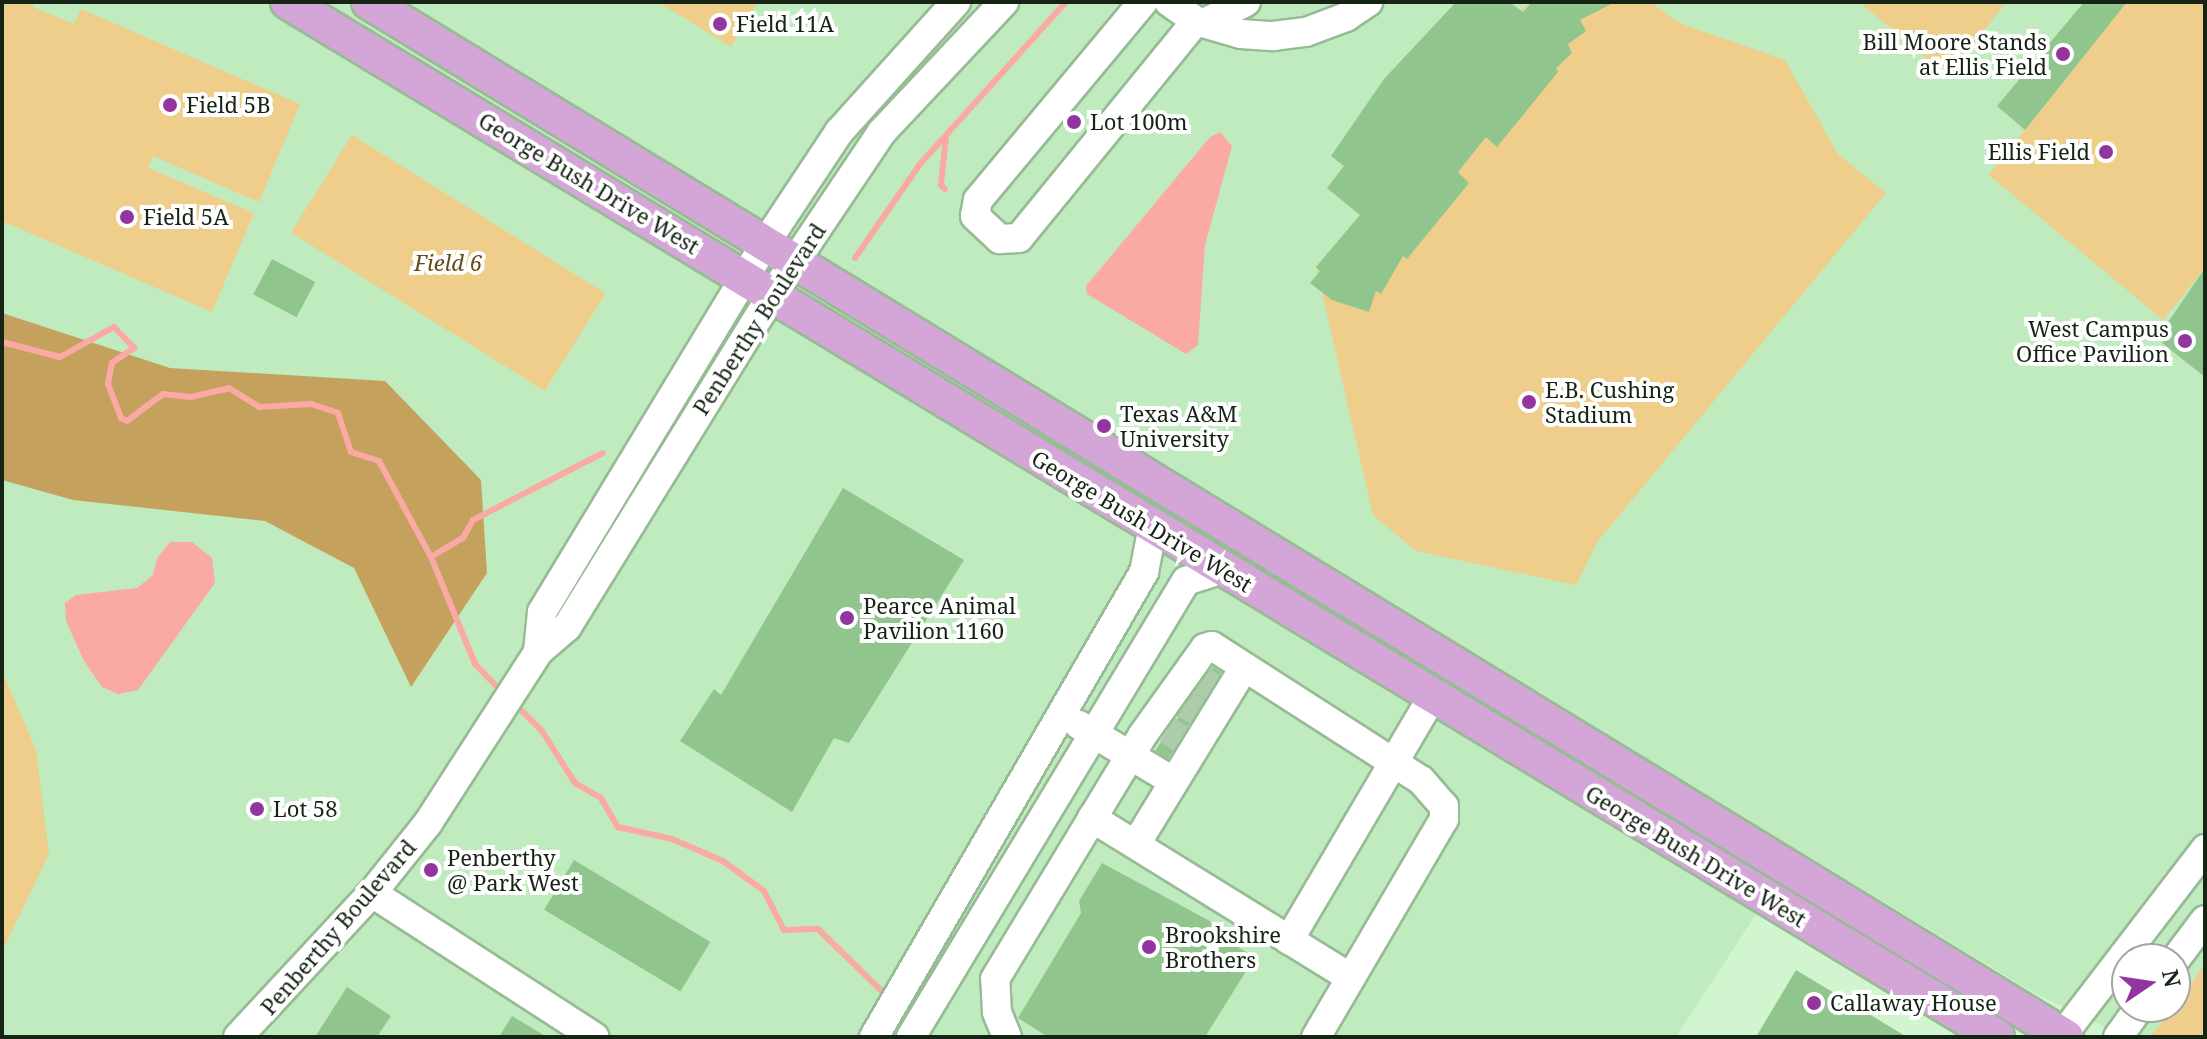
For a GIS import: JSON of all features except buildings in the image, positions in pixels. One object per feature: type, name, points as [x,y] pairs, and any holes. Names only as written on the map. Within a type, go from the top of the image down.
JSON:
[{"type":"main road","name":"George Bush Drive West","points":[[288,2],[758,285],[905,380],[1153,526],[1997,1037]]},
{"type":"main road","name":"George Bush Drive West","points":[[369,2],[764,245],[1582,739],[2063,1036]]},
{"type":"main road","points":[[1433,696],[1447,686],[1535,738],[1582,739]]},
{"type":"street","name":"Penberthy Boulevard","points":[[238,1037],[372,893],[428,823],[538,652],[567,627],[758,285],[764,245],[839,132],[956,2]]},
{"type":"street","name":"Penberthy Boulevard","points":[[758,285],[794,263],[881,133],[1004,2]]},
{"type":"street","points":[[1143,2],[978,200],[975,216],[1000,239],[1019,238],[1200,22],[1246,2]]},
{"type":"street","points":[[1169,2],[1200,22],[1241,34],[1306,32],[1346,17],[1368,2]]},
{"type":"street","points":[[887,1015],[1144,572],[1153,526]]},
{"type":"street","points":[[918,1027],[1186,581],[1224,569]]},
{"type":"street","points":[[1136,844],[1173,781],[1175,734],[1207,684],[1212,646],[1434,793],[1444,806],[1444,819],[1316,1037]]},
{"type":"street","points":[[1007,1037],[997,1012],[995,979],[1131,755],[1175,734],[1207,684],[1244,668]]},
{"type":"street","points":[[1289,940],[1433,696]]},
{"type":"street","points":[[1061,714],[1173,781]]},
{"type":"street","points":[[1092,818],[1351,978]]},
{"type":"street","points":[[2063,1036],[2205,849]]},
{"type":"street","points":[[372,893],[595,1037]]},
{"type":"street","points":[[2188,943],[2205,920]]},
{"type":"street","points":[[960,956],[995,979]]},
{"type":"shaded area","name":"Texas A&M University","points":[[2,2],[2205,2],[2205,1037],[2126,1037],[2034,993],[1798,850],[1676,1037],[2,1037]]},
{"type":"shaded area","points":[[1220,132],[1232,146],[1205,245],[1198,345],[1186,354],[1087,294],[1086,286],[1210,137]]},
{"type":"shaded area","points":[[2,313],[170,368],[385,381],[481,480],[487,573],[411,687],[354,568],[265,521],[73,500],[2,480]]},
{"type":"shaded area","points":[[170,542],[192,542],[212,558],[215,583],[138,690],[118,694],[102,687],[84,661],[66,621],[65,603],[76,595],[137,588],[153,575],[157,558]]},
{"type":"green space","points":[[2,2],[35,2],[33,7],[74,24],[81,9],[300,104],[259,202],[153,156],[148,168],[254,213],[212,312],[2,221]]},
{"type":"green space","name":"Field 11A","points":[[658,2],[758,2],[731,47]]},
{"type":"green space","name":"E.B. Cushing Stadium","points":[[1532,2],[1651,2],[1679,23],[1785,60],[1838,154],[1886,193],[1598,541],[1576,585],[1416,551],[1373,515],[1316,267],[1360,215],[1327,188],[1344,166],[1331,156]]},
{"type":"green space","points":[[1859,2],[2006,2],[1949,77]]},
{"type":"green space","name":"Ellis Field","points":[[2127,2],[2205,2],[2205,268],[2163,320],[1989,175]]},
{"type":"green space","name":"Field 6","points":[[352,135],[606,293],[545,391],[291,233]]},
{"type":"green space","points":[[2,671],[36,750],[49,854],[2,952]]},
{"type":"green space","points":[[2205,964],[2205,1037],[2150,1037],[2162,1023],[2191,1023],[2191,984]]},
{"type":"waterway","points":[[855,258],[920,164],[1066,2]]},
{"type":"waterway","points":[[945,189],[941,185],[946,136]]},
{"type":"waterway","points":[[2,342],[60,357],[114,327],[134,348],[112,363],[108,384],[121,418],[127,421],[163,394],[191,397],[229,388],[259,407],[311,404],[338,413],[351,452],[379,461],[431,557],[475,664],[504,694]]},
{"type":"waterway","points":[[431,557],[463,538],[473,520],[603,453]]},
{"type":"waterway","points":[[515,704],[542,731],[575,783],[601,798],[618,827],[672,839],[723,861],[764,891],[784,930],[818,929],[888,997]]},
{"type":"tunnel","points":[[1198,678],[1215,689]]},
{"type":"tunnel","points":[[1182,703],[1200,713]]},
{"type":"tunnel","points":[[1167,730],[1183,740]]},
{"type":"place","name":"Field 11A","points":[[720,24]]},
{"type":"place","name":"Bill Moore Stands at Ellis Field","points":[[2063,54]]},
{"type":"place","name":"Field 5B","points":[[170,105]]},
{"type":"place","name":"Lot 100m","points":[[1074,122]]},
{"type":"place","name":"Ellis Field","points":[[2106,152]]},
{"type":"place","name":"Field 5A","points":[[127,217]]},
{"type":"place","name":"West Campus Office Pavilion","points":[[2185,341]]},
{"type":"place","name":"E.B. Cushing Stadium","points":[[1529,402]]},
{"type":"place","name":"Texas A&M University","points":[[1104,426]]},
{"type":"place","name":"Pearce Animal Pavilion 1160","points":[[847,618]]},
{"type":"place","name":"Lot 58","points":[[257,809]]},
{"type":"place","name":"Penberthy @ Park West","points":[[431,870]]},
{"type":"place","name":"Brookshire Brothers","points":[[1149,947]]},
{"type":"place","name":"Callaway House","points":[[1814,1003]]}]
